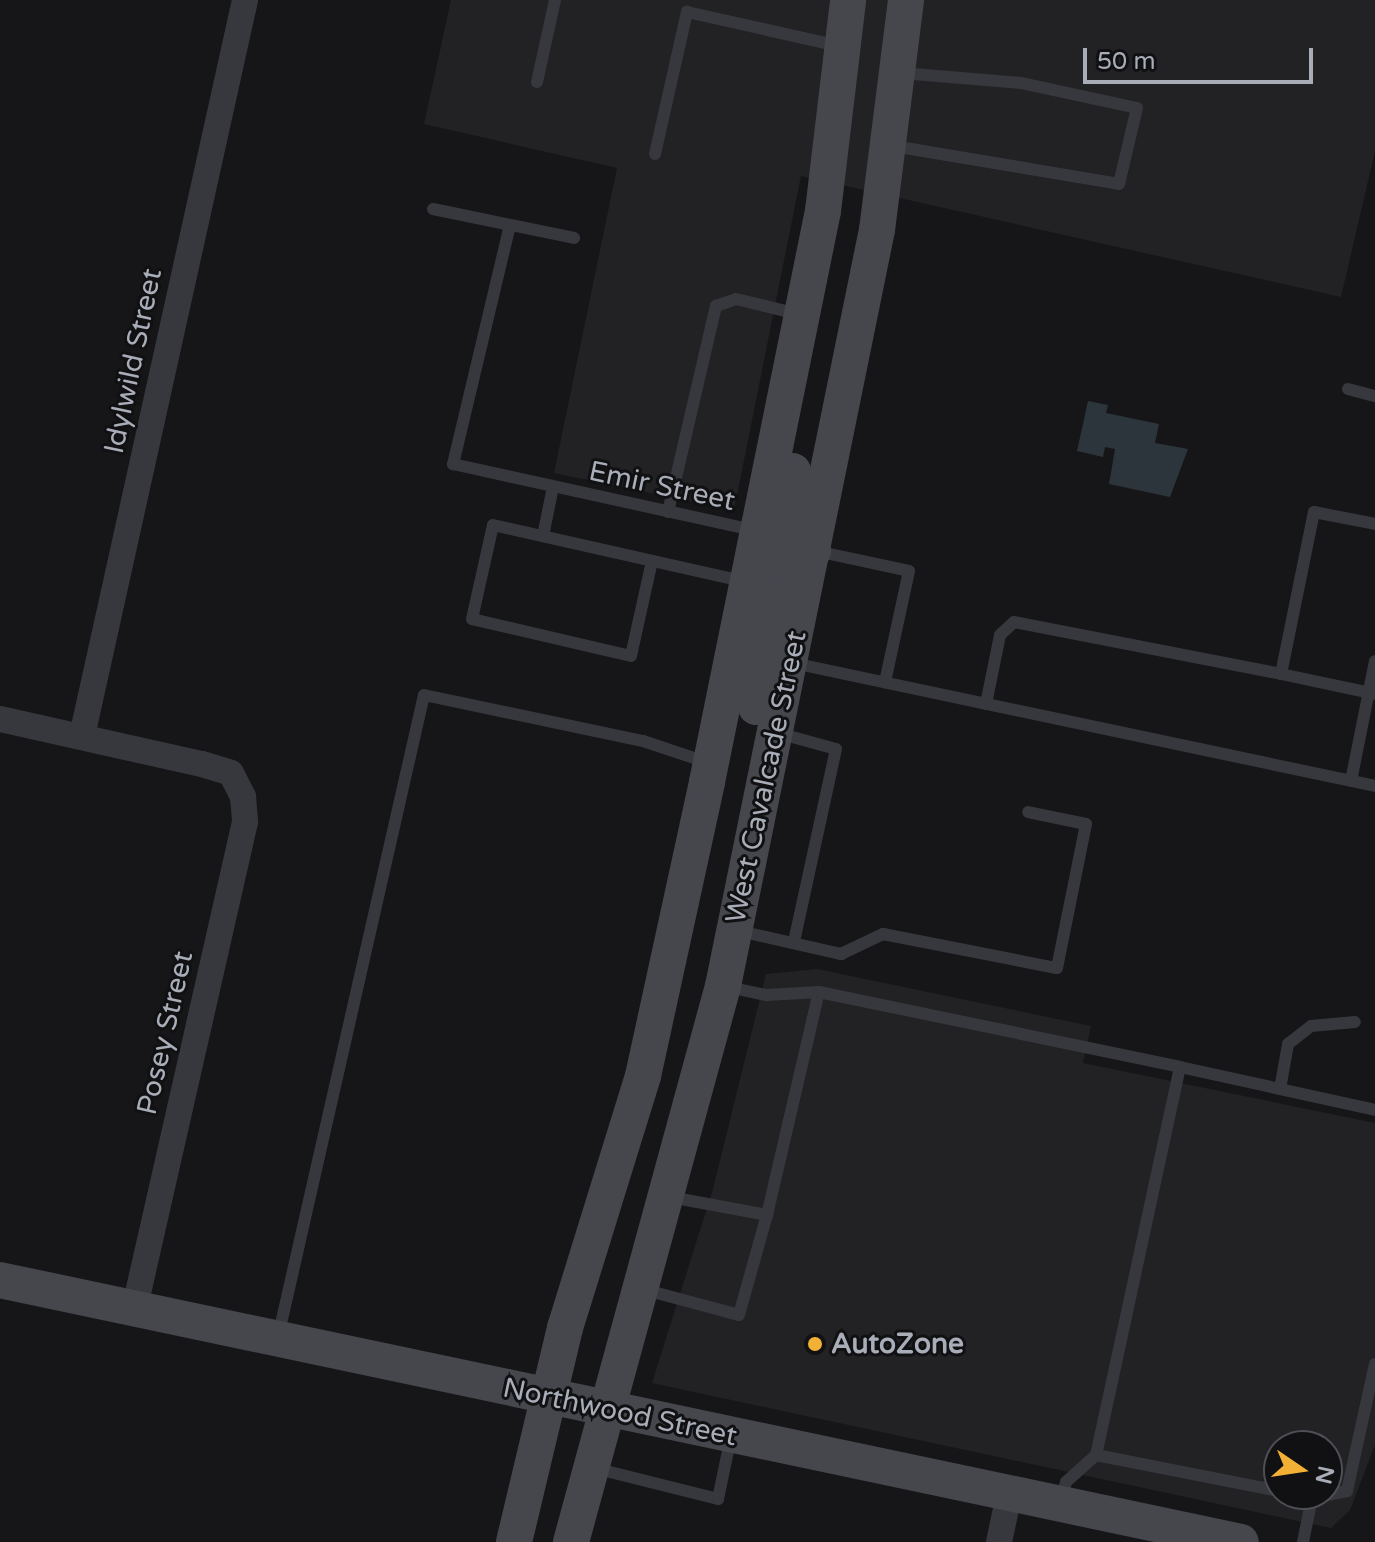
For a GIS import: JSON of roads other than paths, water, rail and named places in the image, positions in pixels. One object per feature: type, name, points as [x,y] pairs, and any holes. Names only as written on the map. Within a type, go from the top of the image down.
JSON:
[{"type":"main road","name":"West Cavalcade Street","points":[[514,1542],[548,1396],[643,1076],[666,973],[805,315],[848,0]]},
{"type":"main road","name":"West Cavalcade Street","points":[[571,1542],[602,1407],[670,1197],[723,986],[893,146],[906,0]]},
{"type":"main road","points":[[805,315],[808,399],[786,514],[796,539],[813,551]]},
{"type":"main road","points":[[760,531],[783,564],[756,705],[762,731],[775,733]]},
{"type":"main road","points":[[666,973],[723,986]]},
{"type":"main road","name":"Northwood Street","points":[[0,1280],[731,1437],[1241,1542]]},
{"type":"street","name":"Idylwild Street","points":[[82,736],[245,0]]},
{"type":"street","points":[[0,719],[82,736]]},
{"type":"street","name":"Posey Street","points":[[82,736],[231,773],[245,822],[135,1308]]},
{"type":"street","points":[[999,1542],[1009,1495]]},
{"type":"lane","points":[[537,82],[555,0]]},
{"type":"lane","points":[[655,154],[687,12],[843,47]]},
{"type":"lane","points":[[893,146],[1119,184],[1137,108],[1021,83],[900,72]]},
{"type":"lane","points":[[433,209],[574,238]]},
{"type":"lane","name":"Emir Street","points":[[510,225],[453,464],[760,531]]},
{"type":"lane","points":[[668,512],[716,306],[736,299],[805,315]]},
{"type":"lane","points":[[1348,389],[1375,396]]},
{"type":"lane","points":[[543,536],[553,487]]},
{"type":"lane","points":[[1281,674],[1314,512],[1375,524]]},
{"type":"lane","points":[[652,561],[631,656],[472,619],[493,525],[748,582]]},
{"type":"lane","points":[[813,551],[909,571],[885,682]]},
{"type":"lane","points":[[986,704],[1000,635],[1014,622],[1372,694]]},
{"type":"lane","points":[[1351,781],[1372,694],[1375,661]]},
{"type":"lane","points":[[790,662],[1375,786]]},
{"type":"lane","points":[[277,1339],[424,695],[709,763]]},
{"type":"lane","points":[[775,733],[836,749],[794,941]]},
{"type":"lane","points":[[734,930],[841,954],[883,934],[1057,968],[1086,824],[1028,812]]},
{"type":"lane","points":[[723,986],[767,995],[819,992],[1375,1110]]},
{"type":"lane","points":[[639,1288],[739,1315],[767,1215],[819,992]]},
{"type":"lane","points":[[1280,1089],[1288,1044],[1311,1026],[1355,1022]]},
{"type":"lane","points":[[1061,1505],[1066,1482],[1096,1455],[1180,1067]]},
{"type":"lane","points":[[670,1197],[767,1215]]},
{"type":"lane","points":[[1343,1492],[1347,1491],[1375,1364]]},
{"type":"lane","points":[[588,1467],[718,1499],[731,1437]]},
{"type":"lane","points":[[1096,1455],[1263,1488]]},
{"type":"lane","points":[[1303,1542],[1310,1510]]},
{"type":"place","name":"AutoZone","points":[[815,1344]]}]
